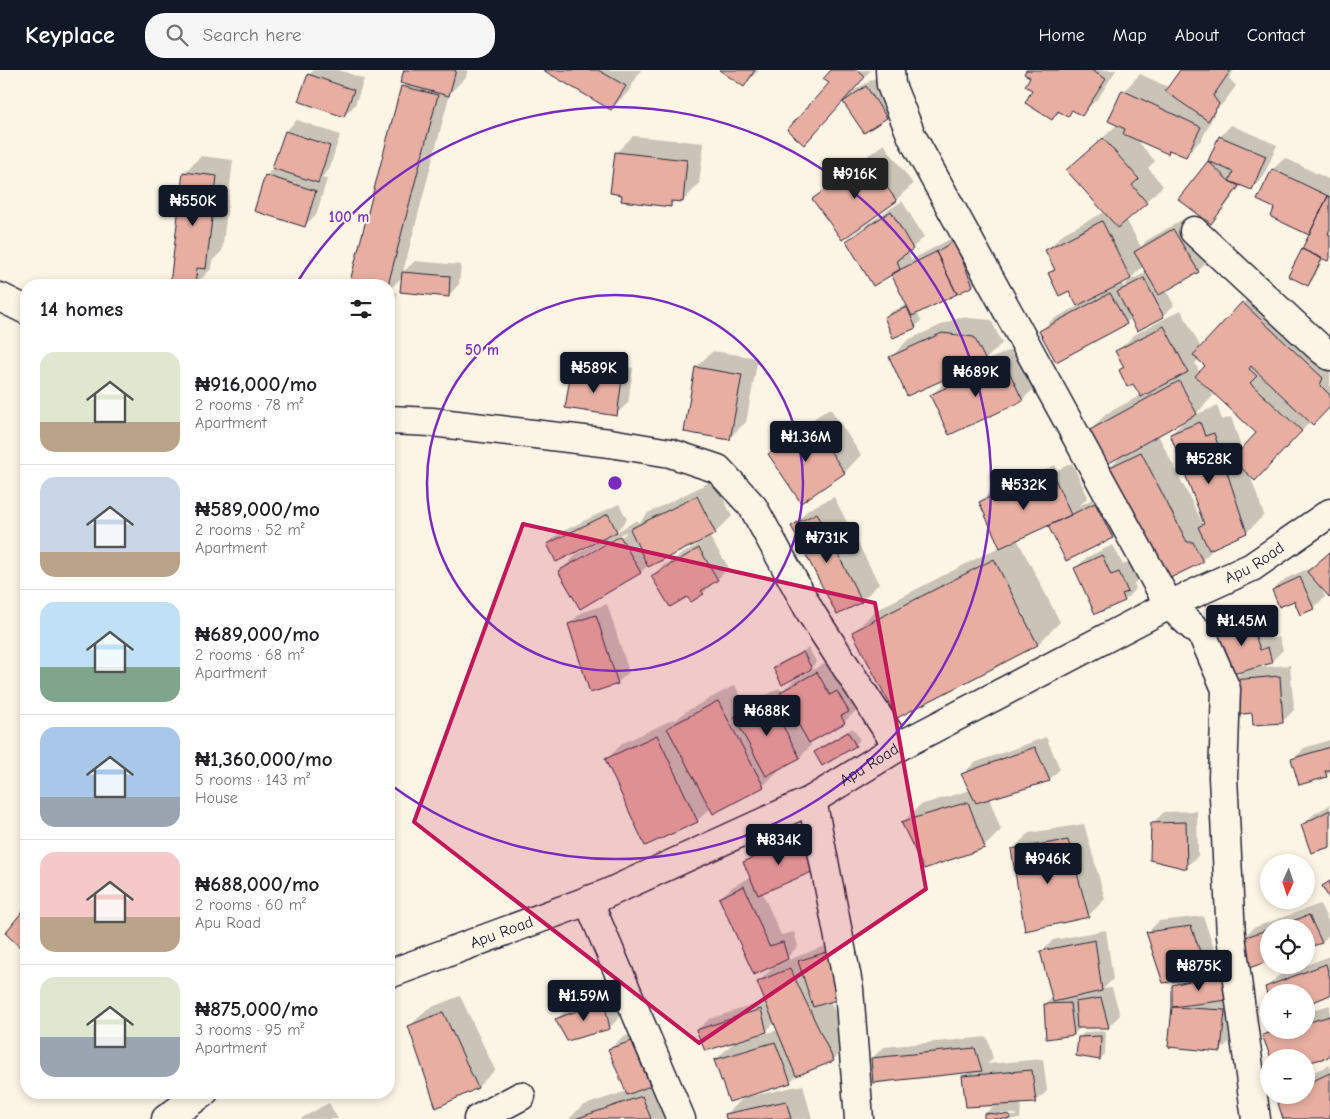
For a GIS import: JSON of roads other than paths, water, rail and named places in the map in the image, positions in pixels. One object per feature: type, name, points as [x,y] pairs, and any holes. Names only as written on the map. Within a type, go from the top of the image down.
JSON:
[{"type":"street","points":[[890,70],[891,85],[912,137],[1168,606],[1203,636],[1226,689],[1222,777],[1230,936],[1256,1119]]},
{"type":"street","points":[[1194,231],[1320,349],[1330,356]]},
{"type":"street","points":[[0,297],[20,307]]},
{"type":"street","points":[[395,420],[432,422],[610,443],[670,453],[718,469],[753,507],[811,613],[898,746]]},
{"type":"street","name":"Apu Road","points":[[395,972],[606,894],[812,800],[898,746],[1168,606],[1252,567],[1330,513]]},
{"type":"street","points":[[812,800],[849,989],[859,1119]]},
{"type":"street","points":[[588,900],[681,1119]]},
{"type":"street","points":[[478,1119],[521,1096]]},
{"type":"street","points":[[171,1118],[195,1099]]}]
